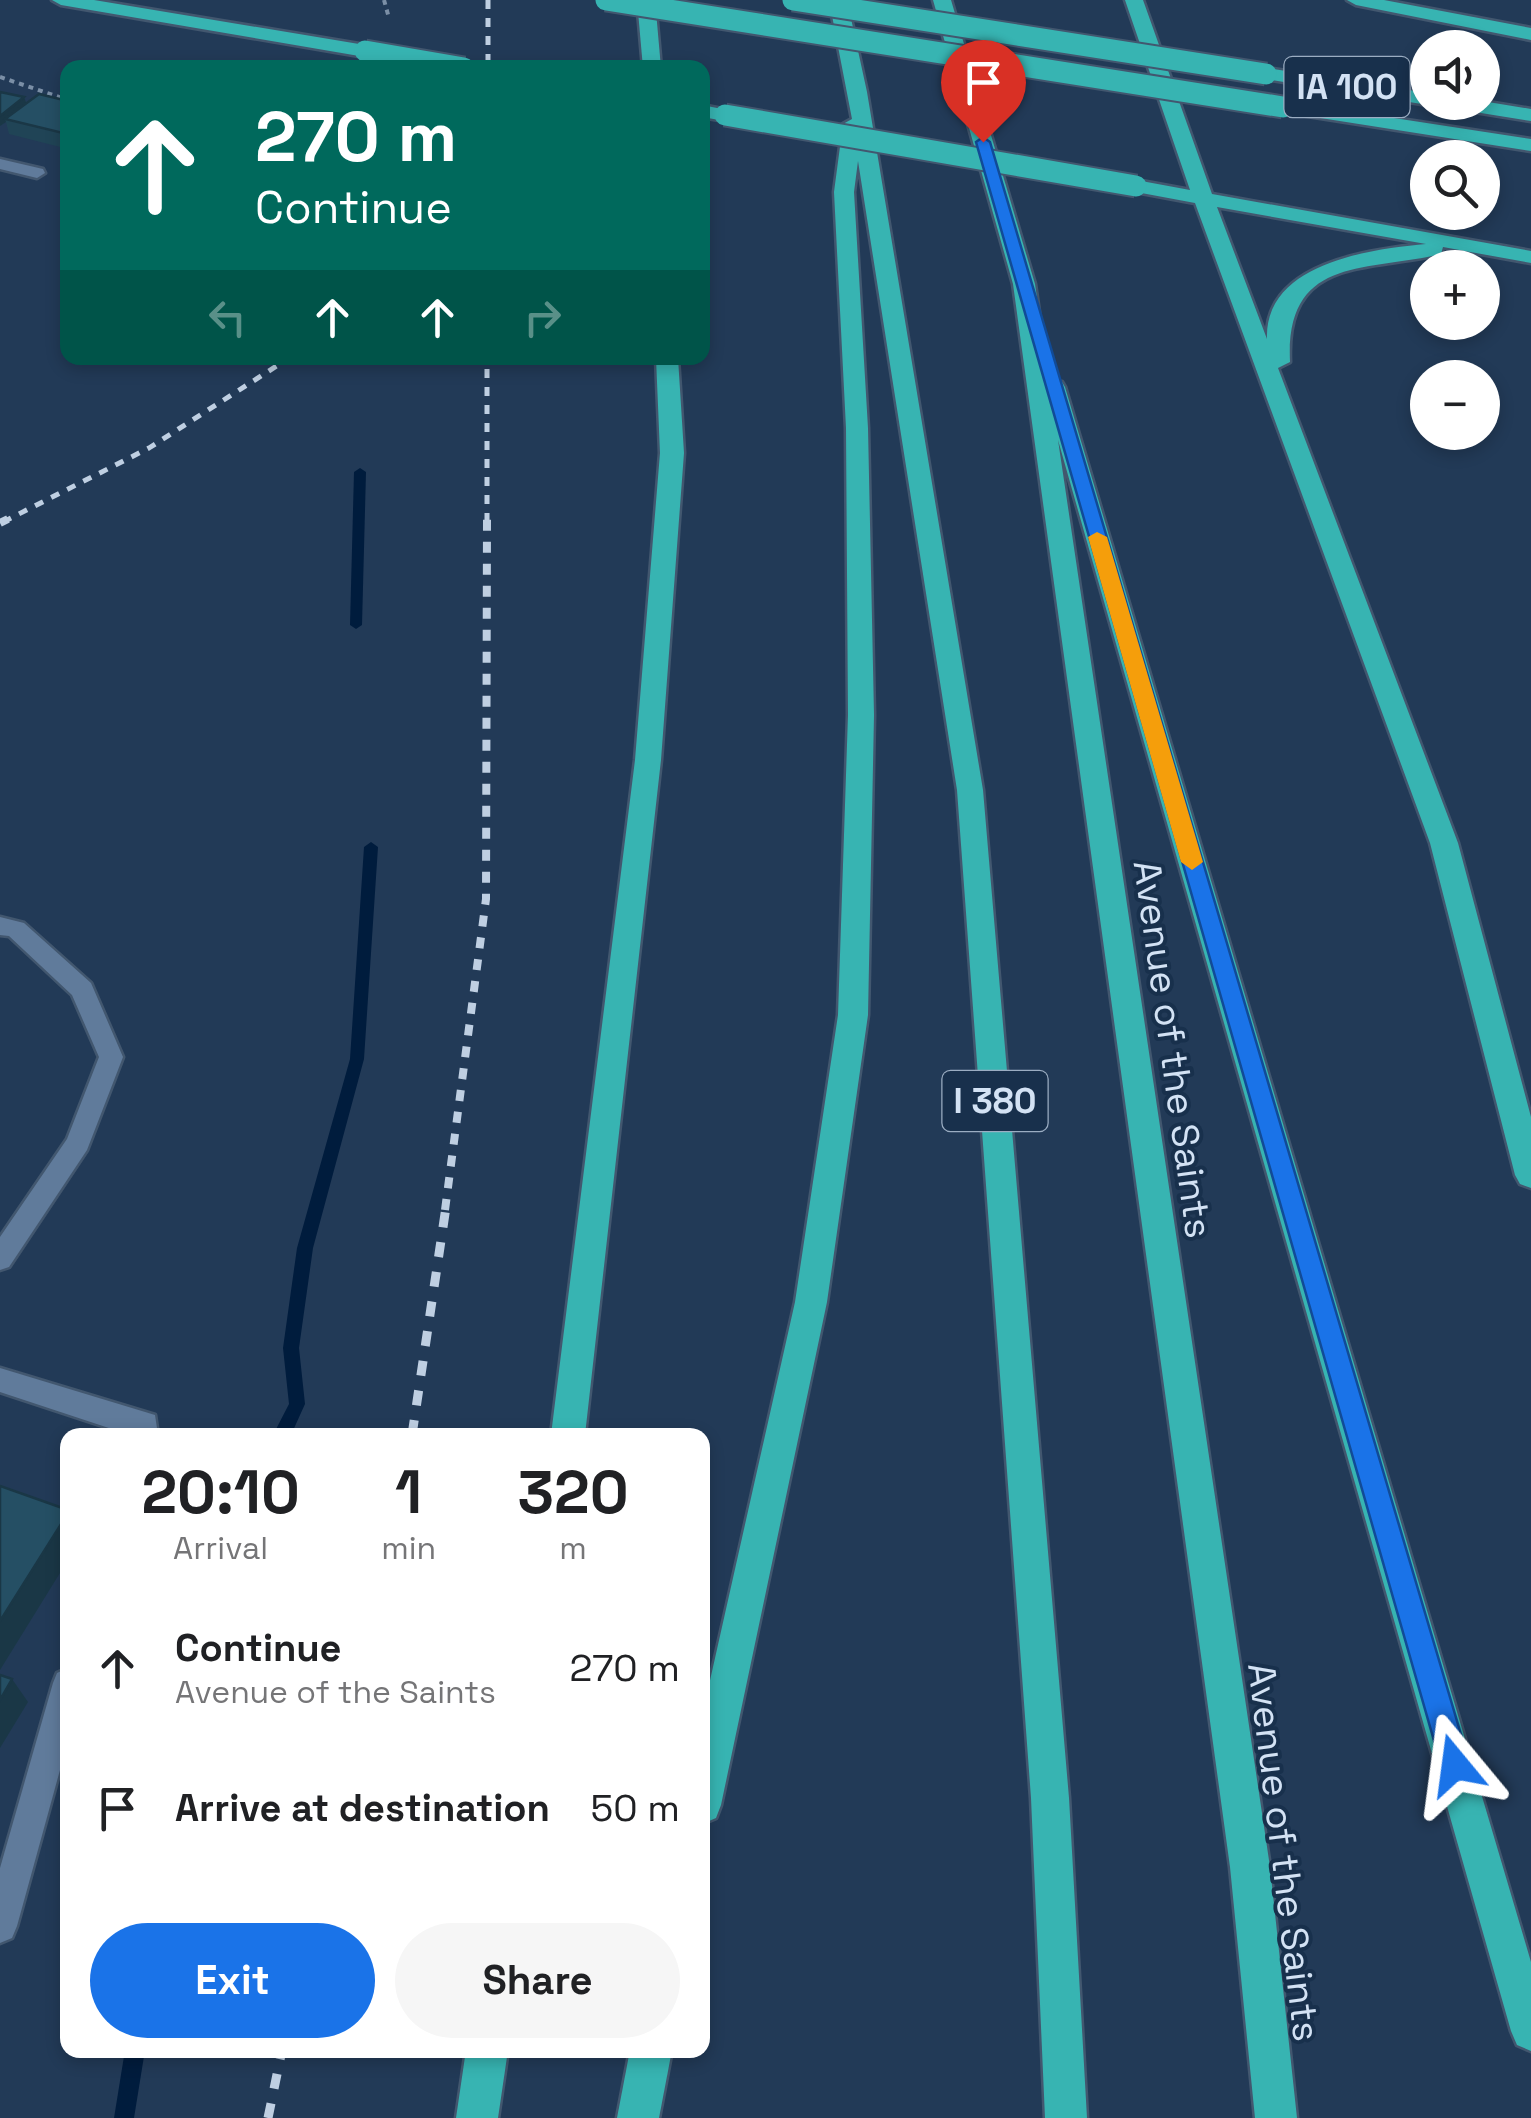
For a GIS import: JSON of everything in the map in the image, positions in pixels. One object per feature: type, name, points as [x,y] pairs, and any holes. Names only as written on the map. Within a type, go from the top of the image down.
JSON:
[{"type":"highway","points":[[61,0],[417,60]]},
{"type":"highway","name":"IA 100","points":[[606,0],[1531,145]]},
{"type":"highway","points":[[646,0],[651,60]]},
{"type":"highway","name":"IA 100","points":[[793,0],[1410,96]]},
{"type":"highway","name":"I 380","points":[[838,0],[857,92],[970,790],[1050,1798],[1066,2118]]},
{"type":"highway","name":"Avenue of the Saints","points":[[942,0],[1024,284],[1250,1867],[1276,2118]]},
{"type":"highway","points":[[1134,0],[1203,197],[1444,843],[1531,1175]]},
{"type":"highway","points":[[1356,0],[1531,34]]},
{"type":"highway","points":[[710,1769],[811,1302],[853,1015],[861,715],[857,428],[844,192],[857,92]]},
{"type":"highway","name":"IA 100","points":[[1500,110],[1531,115]]},
{"type":"highway","points":[[710,112],[1531,257]]},
{"type":"highway","points":[[1290,424],[1276,325],[1283,306],[1297,290],[1339,267],[1392,254],[1481,249]]},
{"type":"highway","points":[[1024,284],[1531,2031]]},
{"type":"highway","points":[[569,1428],[648,760],[672,452],[667,365]]},
{"type":"highway","points":[[477,2118],[486,2058]]},
{"type":"highway","points":[[638,2118],[649,2058]]},
{"type":"lane","points":[[0,164],[38,173]]},
{"type":"lane","points":[[0,926],[16,929],[82,990],[111,1057],[78,1143],[0,1260]]},
{"type":"lane","points":[[0,1380],[145,1424],[145,1428]]},
{"type":"lane","points":[[0,1926],[60,1711]]},
{"type":"path","points":[[0,77],[60,97]]},
{"type":"building","points":[[0,92],[24,97],[0,116]]},
{"type":"building","points":[[39,94],[60,99],[60,132],[5,119]]},
{"type":"building","points":[[0,1486],[60,1507],[60,1526],[0,1621]]},
{"type":"building","points":[[0,1675],[12,1679],[0,1700]]},
{"type":"waterway","points":[[356,625],[360,472]]},
{"type":"waterway","points":[[285,1428],[297,1404],[291,1348],[305,1248],[357,1059],[371,847]]},
{"type":"waterway","points":[[124,2118],[134,2058]]},
{"type":"railway","points":[[488,0],[488,60]]},
{"type":"railway","points":[[3,522],[149,448],[278,365]]},
{"type":"railway","points":[[487,365],[487,519]]},
{"type":"railway","points":[[0,523],[8,519]]},
{"type":"railway","points":[[445,1210],[486,899],[487,519]]},
{"type":"railway","points":[[413,1428],[446,1207]]},
{"type":"railway","points":[[268,2118],[280,2058]]},
{"type":"slow traffic","points":[[1097,537],[1192,862]]},
{"type":"route","points":[[983,142],[1455,1765]]}]
